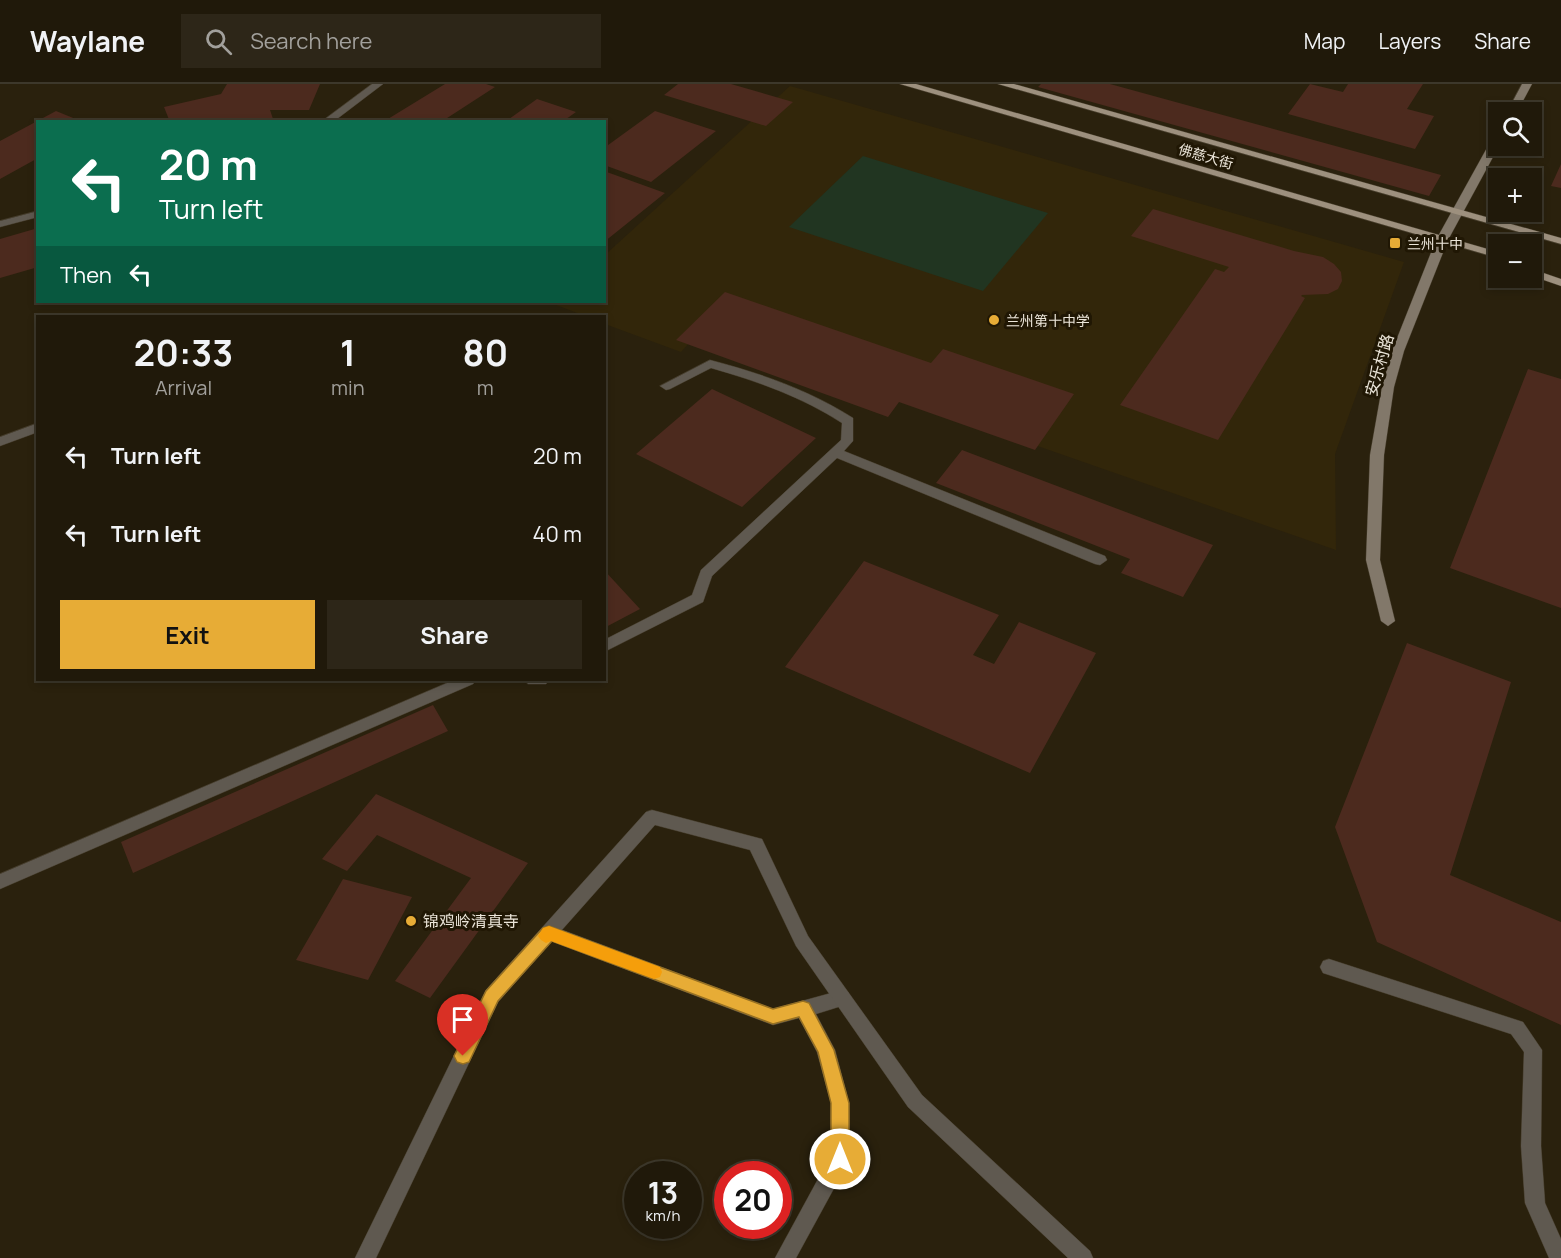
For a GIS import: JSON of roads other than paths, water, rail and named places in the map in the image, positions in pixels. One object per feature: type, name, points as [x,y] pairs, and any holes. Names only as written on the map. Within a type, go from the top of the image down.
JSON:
[{"type":"main road","name":"佛慈大街","points":[[905,84],[1488,252]]},
{"type":"main road","name":"佛慈大街","points":[[1003,84],[1561,242]]},
{"type":"main road","points":[[1459,212],[1561,234]]},
{"type":"main road","points":[[1442,240],[1488,257]]},
{"type":"main road","points":[[1542,267],[1561,272]]},
{"type":"main road","points":[[1542,276],[1561,283]]},
{"type":"street","points":[[329,120],[378,84]]},
{"type":"street","points":[[1517,102],[1527,84]]},
{"type":"street","name":"安乐村路","points":[[1388,621],[1372,560],[1377,455],[1388,387],[1398,351],[1442,240],[1489,156]]},
{"type":"street","points":[[0,224],[36,215]]},
{"type":"street","points":[[606,645],[698,598],[706,574],[846,441],[848,421],[828,407],[711,364],[666,386]]},
{"type":"street","points":[[0,442],[36,428]]},
{"type":"street","points":[[834,452],[1100,560]]},
{"type":"street","points":[[0,882],[466,681]]},
{"type":"street","points":[[365,1258],[492,996],[652,817],[756,844],[802,941],[915,1101],[1083,1258]]},
{"type":"street","points":[[549,933],[773,1017],[842,998]]},
{"type":"street","points":[[1329,967],[1517,1028],[1533,1050],[1531,1146],[1535,1203],[1558,1256],[1561,1257]]},
{"type":"street","points":[[785,1258],[840,1159],[840,1103],[826,1050],[803,1008]]},
{"type":"place","name":"兰州十中","points":[[1395,243]]},
{"type":"place","name":"兰州第十中学","points":[[994,320]]},
{"type":"place","name":"锦鸡岭清真寺","points":[[411,921]]}]
